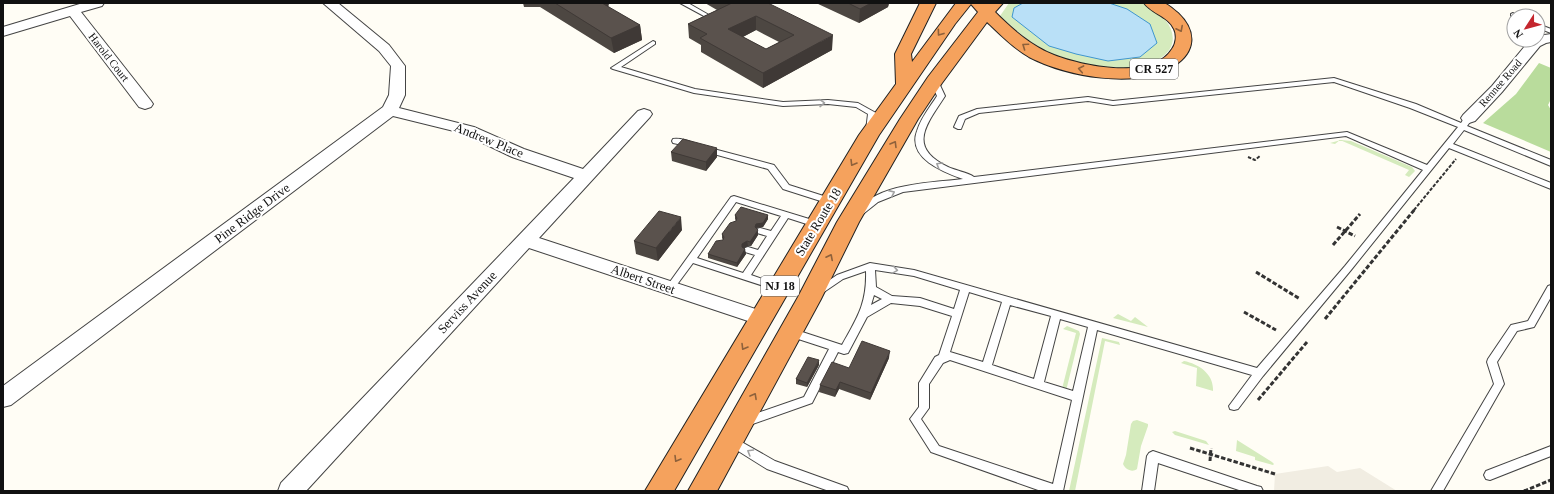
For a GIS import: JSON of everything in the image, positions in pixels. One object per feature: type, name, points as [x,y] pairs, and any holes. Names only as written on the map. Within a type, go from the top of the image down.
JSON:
[{"type":"highway","points":[[904,83],[903,54],[928,3]]},
{"type":"highway","name":"CR 527","points":[[981,5],[1023,45],[1049,59],[1071,67],[1094,71],[1129,73],[1150,70],[1169,63],[1182,47],[1184,40],[1183,30],[1162,8],[1152,3]]},
{"type":"highway","name":"State Route 18","points":[[659,491],[869,135],[949,20],[981,5]]},
{"type":"highway","name":"State Route 18","points":[[702,491],[809,298],[848,222],[908,119],[934,81],[981,5]]},
{"type":"street","points":[[3,32],[97,3]]},
{"type":"street","points":[[330,3],[384,48],[398,66],[397,95],[390,110]]},
{"type":"street","name":"Harold Court","points":[[73,11],[145,104]]},
{"type":"street","name":"Rennee Road","points":[[1466,122],[1497,89],[1535,43],[1542,39],[1551,38]]},
{"type":"street","name":"Andrew Place","points":[[390,110],[468,130],[518,153],[586,176]]},
{"type":"street","name":"Pine Ridge Drive","points":[[3,398],[390,110]]},
{"type":"street","name":"Serviss Avenue","points":[[290,491],[644,114]]},
{"type":"street","name":"Albert Street","points":[[526,240],[761,318]]},
{"type":"lane","points":[[683,3],[706,15]]},
{"type":"lane","points":[[653,43],[615,68],[694,91],[783,104],[828,102],[858,105],[872,113],[869,135]]},
{"type":"lane","points":[[958,127],[962,118],[977,112],[1088,99],[1113,102],[1334,80],[1466,122],[1551,163]]},
{"type":"lane","points":[[934,81],[941,96],[921,129],[918,138],[921,149],[928,158],[940,167],[962,176],[975,179]]},
{"type":"lane","points":[[1234,406],[1259,373],[1348,268],[1466,122]]},
{"type":"lane","points":[[848,222],[875,200],[901,189],[1347,134],[1428,169]]},
{"type":"lane","points":[[676,141],[771,167],[786,187],[830,201]]},
{"type":"lane","points":[[1447,144],[1551,186]]},
{"type":"lane","points":[[670,288],[691,259],[710,239],[734,199],[816,224]]},
{"type":"lane","points":[[745,277],[786,215]]},
{"type":"lane","points":[[760,231],[773,235]]},
{"type":"lane","points":[[748,250],[760,254]]},
{"type":"lane","points":[[691,259],[779,288]]},
{"type":"lane","points":[[809,298],[840,277],[870,266],[914,273],[1259,373]]},
{"type":"lane","points":[[790,332],[844,350],[864,314],[871,288],[870,266]]},
{"type":"lane","points":[[966,287],[943,357],[933,368],[924,382],[924,408],[915,419],[935,449],[1057,491],[1093,325]]},
{"type":"lane","points":[[871,288],[890,299],[920,302],[957,314]]},
{"type":"lane","points":[[1437,491],[1499,384],[1492,362],[1514,328],[1530,324],[1551,288]]},
{"type":"lane","points":[[864,314],[890,299]]},
{"type":"lane","points":[[986,368],[1007,300]]},
{"type":"lane","points":[[1038,384],[1056,314]]},
{"type":"lane","points":[[835,347],[808,400],[734,432],[771,465],[843,491]]},
{"type":"lane","points":[[943,357],[950,356],[1077,397]]},
{"type":"lane","points":[[1490,475],[1551,451]]},
{"type":"lane","points":[[1148,491],[1153,456],[1257,491]]},
{"type":"path","points":[[1246,156],[1255,160],[1262,155]]},
{"type":"path","points":[[1325,319],[1457,158],[1459,159]]},
{"type":"path","points":[[1332,245],[1360,214]]},
{"type":"path","points":[[1337,227],[1355,236]]},
{"type":"path","points":[[1256,272],[1300,299]]},
{"type":"path","points":[[1244,312],[1276,330]]},
{"type":"path","points":[[1258,400],[1307,342]]},
{"type":"path","points":[[1190,448],[1275,474]]},
{"type":"path","points":[[1210,464],[1211,448]]},
{"type":"path","points":[[1524,491],[1551,480]]},
{"type":"green space","points":[[1009,3],[1143,3],[1156,11],[1166,21],[1171,30],[1173,40],[1170,49],[1163,57],[1151,63],[1125,68],[1106,68],[1086,65],[1066,60],[1049,53],[1020,34],[1000,16]]},
{"type":"green space","points":[[1539,63],[1551,68],[1551,99],[1548,105],[1551,110],[1551,152],[1483,123],[1516,94]]},
{"type":"green space","points":[[1339,140],[1335,144],[1330,143]]},
{"type":"green space","points":[[1340,140],[1351,141],[1412,167],[1415,171],[1409,177],[1405,175],[1409,170]]},
{"type":"green space","points":[[1118,314],[1131,321],[1135,317],[1148,327],[1113,318]]},
{"type":"green space","points":[[1067,326],[1079,331],[1080,334],[1066,391],[1062,389],[1076,333],[1063,329]]},
{"type":"green space","points":[[1102,338],[1119,342],[1120,345],[1105,341],[1075,491],[1069,491]]},
{"type":"green space","points":[[1184,361],[1200,367],[1208,375],[1213,385],[1213,391],[1196,386],[1197,368],[1181,363]]},
{"type":"green space","points":[[1137,420],[1148,424],[1148,426],[1141,446],[1137,469],[1131,470],[1127,469],[1123,464],[1131,424],[1133,421]]},
{"type":"green space","points":[[1175,431],[1206,441],[1209,445],[1175,435],[1172,432]]},
{"type":"green space","points":[[1237,440],[1274,464],[1255,460],[1255,457],[1236,451]]},
{"type":"shaded area","points":[[1328,466],[1337,472],[1360,468],[1397,491],[1274,491],[1275,474]]},
{"type":"water","points":[[1023,3],[1109,3],[1127,9],[1150,24],[1157,43],[1140,57],[1108,61],[1049,46],[1012,17],[1014,8]]},
{"type":"building","points":[[555,3],[602,3],[640,25],[611,38]]},
{"type":"building","points":[[732,3],[768,3],[833,35],[763,73],[700,38],[707,34],[688,24]],"holes":[[[756,16],[794,35],[766,49],[728,29]]]},
{"type":"building","points":[[848,3],[871,3],[860,9]]},
{"type":"building","points":[[683,139],[717,148],[706,162],[671,152]]},
{"type":"building","points":[[741,207],[768,215],[763,223],[756,224],[755,227],[758,230],[750,242],[747,241],[742,244],[742,247],[745,249],[737,263],[708,254],[716,241],[723,240],[724,237],[722,234],[730,223],[736,221],[737,218],[735,215]]},
{"type":"building","points":[[659,211],[681,217],[656,248],[634,241]]},
{"type":"building","points":[[862,341],[890,351],[871,393],[840,382],[836,390],[820,385],[832,362],[849,368]]},
{"type":"building","points":[[808,357],[819,360],[807,383],[796,379]]}]
